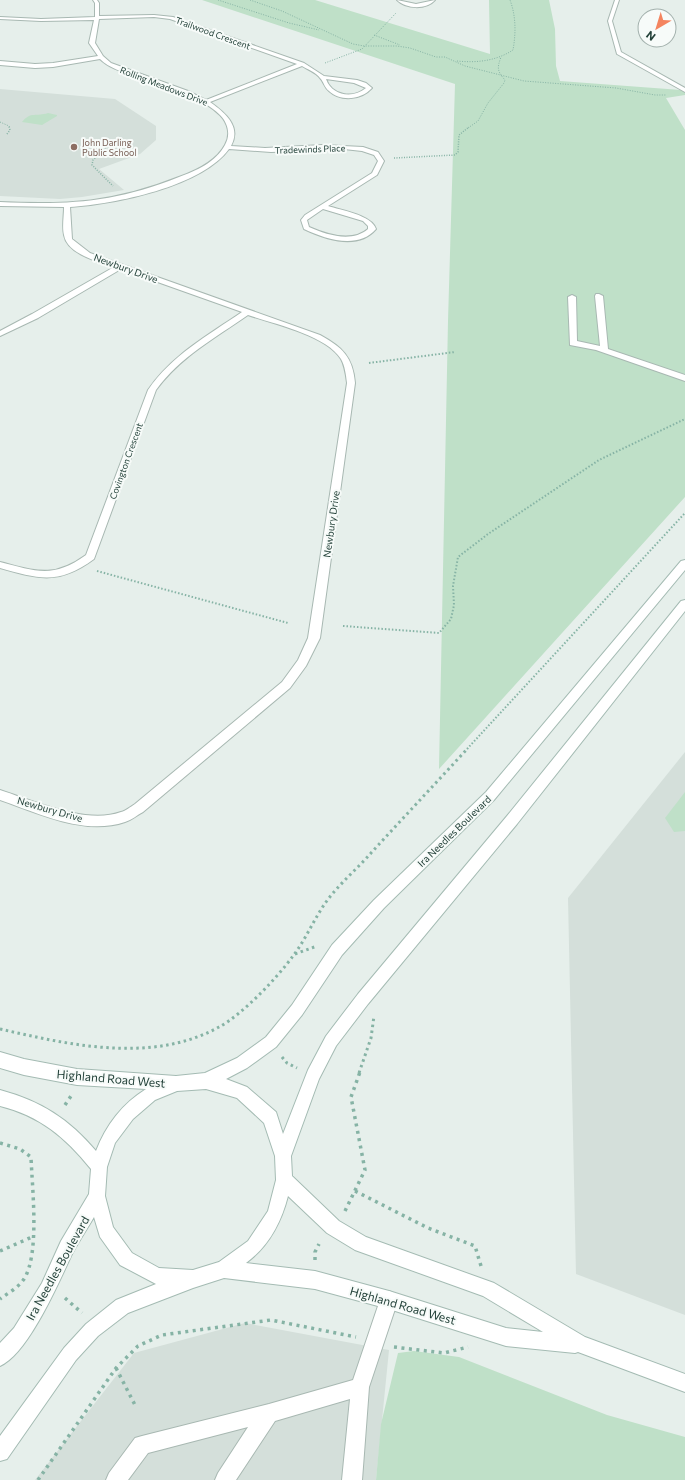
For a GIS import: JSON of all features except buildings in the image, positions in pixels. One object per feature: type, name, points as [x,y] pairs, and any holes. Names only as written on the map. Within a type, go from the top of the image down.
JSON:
[{"type":"street","points":[[0,63],[35,66],[100,57],[92,43],[98,18],[97,3],[94,0]]},
{"type":"street","points":[[399,0],[404,3],[417,5],[429,4],[433,0]]},
{"type":"street","points":[[617,0],[610,20],[619,53],[685,90]]},
{"type":"street","name":"Trailwood Crescent","points":[[0,18],[41,20],[154,16],[171,18],[302,64],[323,77],[355,81],[364,84],[369,88],[364,94],[352,96],[340,95],[330,91],[325,86],[323,77]]},
{"type":"street","name":"Rolling Meadows Drive","points":[[100,57],[109,64],[128,73],[207,101],[229,119],[233,135],[228,147]]},
{"type":"street","points":[[207,101],[302,64]]},
{"type":"street","name":"Tradewinds Place","points":[[228,147],[275,150],[337,146],[374,151],[381,160]]},
{"type":"street","points":[[0,204],[67,206],[126,199],[152,191],[195,173],[216,160],[228,147]]},
{"type":"street","points":[[323,206],[366,220],[371,225],[372,229],[363,236],[349,239],[341,238],[306,228],[304,220],[307,216],[323,206],[375,174],[380,168],[381,160]]},
{"type":"street","name":"Newbury Drive","points":[[0,794],[69,817],[96,821],[120,818],[139,808],[286,685],[308,654],[314,638],[352,383],[349,364],[336,348],[324,340],[87,255],[72,246],[66,238],[65,231],[68,216],[67,206]]},
{"type":"street","points":[[0,334],[120,267]]},
{"type":"street","points":[[599,296],[604,350]]},
{"type":"street","points":[[572,297],[573,343],[604,350],[685,378]]},
{"type":"street","name":"Covington Crescent","points":[[0,565],[41,576],[54,576],[69,572],[79,567],[90,557],[152,390],[161,376],[181,358],[248,312]]},
{"type":"street","name":"Ira Needles Boulevard","points":[[206,1081],[242,1063],[271,1042],[298,1010],[337,950],[379,904],[490,796],[685,563]]},
{"type":"street","points":[[283,1156],[313,1075],[331,1042],[363,999],[517,814],[685,604]]},
{"type":"street","name":"Highland Road West","points":[[0,1060],[24,1067],[77,1077],[176,1083]]},
{"type":"street","points":[[0,1452],[70,1354],[92,1330],[122,1306],[192,1279],[224,1269],[254,1247],[275,1215],[284,1180],[283,1156],[270,1118],[242,1092],[206,1081],[176,1083],[150,1095],[127,1113],[109,1138],[99,1167],[97,1196],[106,1230],[126,1258],[157,1276],[192,1279]]},
{"type":"street","points":[[0,1098],[10,1100],[50,1118],[78,1142],[99,1167]]},
{"type":"street","name":"Highland Road West","points":[[284,1180],[333,1227],[361,1244],[488,1290],[580,1344],[685,1383]]},
{"type":"street","name":"Ira Needles Boulevard","points":[[0,1357],[20,1334],[48,1289],[67,1247],[97,1196]]},
{"type":"street","name":"Highland Road West","points":[[224,1269],[315,1280],[389,1300],[506,1337],[580,1344]]},
{"type":"street","points":[[352,1480],[360,1387],[389,1300]]},
{"type":"street","points":[[116,1480],[142,1445],[269,1414],[360,1387]]},
{"type":"street","points":[[225,1480],[269,1414]]},
{"type":"path","points":[[218,0],[288,23],[322,30]]},
{"type":"path","points":[[250,0],[282,11],[353,44],[364,46],[397,46],[410,48]]},
{"type":"path","points":[[374,35],[410,48],[455,60],[481,62],[502,57],[513,50],[514,8],[510,0]]},
{"type":"path","points":[[322,64],[356,52],[364,46],[396,13]]},
{"type":"path","points":[[381,160],[455,155],[458,152],[459,136],[478,120],[504,83],[505,80],[498,72],[497,67],[502,57]]},
{"type":"path","points":[[455,60],[465,66],[524,81],[623,89],[655,95],[673,94]]},
{"type":"path","points":[[0,122],[9,126],[10,130],[7,134]]},
{"type":"path","points":[[111,142],[93,160],[92,165],[113,187]]},
{"type":"path","points":[[369,363],[455,352]]},
{"type":"path","points":[[343,626],[439,633],[451,619],[454,605],[453,586],[458,557],[488,534],[599,460],[685,419]]},
{"type":"path","points":[[0,1029],[43,1039],[87,1046],[126,1049],[160,1046],[212,1031],[244,1009],[295,954],[326,902],[685,514]]},
{"type":"path","points":[[97,571],[288,623]]},
{"type":"path","points":[[345,1212],[365,1170],[351,1097],[371,1038]]},
{"type":"path","points":[[281,1054],[287,1063],[299,1069]]},
{"type":"path","points":[[65,1105],[70,1099],[72,1093]]},
{"type":"path","points":[[0,1143],[20,1149],[31,1157],[32,1237],[30,1264],[26,1276],[18,1286],[0,1299]]},
{"type":"path","points":[[355,1191],[444,1236],[475,1246]]},
{"type":"path","points":[[0,1251],[32,1237]]},
{"type":"path","points":[[315,1260],[315,1252],[319,1244]]},
{"type":"path","points":[[65,1298],[82,1313]]},
{"type":"path","points":[[38,1480],[116,1368],[138,1346],[162,1335],[271,1320],[343,1334]]},
{"type":"path","points":[[401,1348],[444,1353],[472,1346]]},
{"type":"path","points":[[116,1368],[135,1405]]},
{"type":"shaded area","name":"John Darling Public School","points":[[0,89],[115,99],[156,126],[156,140],[140,154],[99,169],[124,190],[60,199],[0,196]]},
{"type":"shaded area","points":[[685,752],[685,1315],[576,1274],[568,898]]},
{"type":"shaded area","points":[[245,1323],[389,1350],[376,1480],[35,1480],[134,1353]]},
{"type":"green space","points":[[202,0],[315,0],[490,54],[489,0],[549,0],[555,29],[556,66],[560,81],[681,90],[685,92],[685,95],[666,98],[685,130],[685,497],[439,769],[448,321],[455,84]]},
{"type":"green space","points":[[48,113],[57,116],[42,125],[22,122],[31,115]]},
{"type":"green space","points":[[685,792],[685,831],[674,832],[665,818]]},
{"type":"green space","points":[[414,1351],[459,1357],[607,1415],[685,1437],[685,1480],[376,1480],[381,1424],[398,1353]]},
{"type":"place","name":"John Darling Public School","points":[[74,147]]}]
